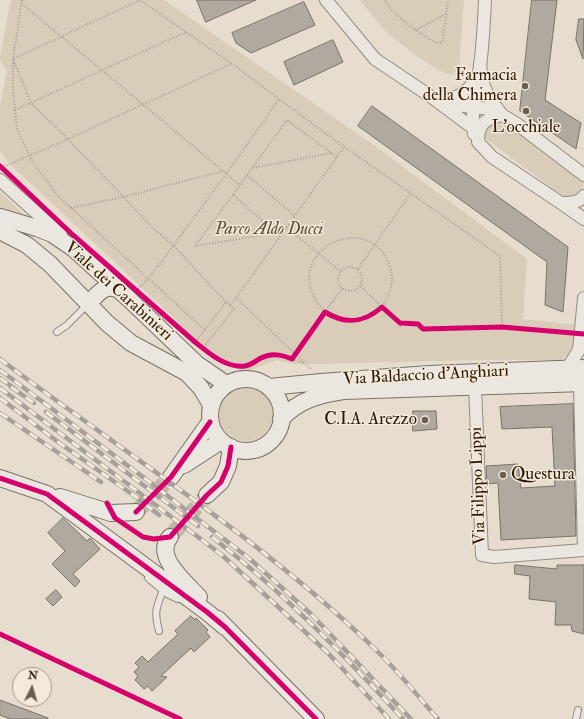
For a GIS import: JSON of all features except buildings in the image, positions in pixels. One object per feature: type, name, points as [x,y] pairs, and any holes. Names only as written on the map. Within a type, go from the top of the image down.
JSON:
[{"type":"main road","name":"Viale dei Carabinieri","points":[[0,218],[26,224],[52,234],[74,249],[125,288],[197,364],[226,384]]},
{"type":"main road","name":"Viale dei Carabinieri","points":[[0,231],[27,245],[50,264],[120,335],[131,343],[177,366],[187,373],[201,388],[211,405]]},
{"type":"main road","points":[[88,304],[106,287],[125,288]]},
{"type":"main road","name":"Via Baldaccio d'Anghiari","points":[[269,387],[429,374],[567,369],[582,378]]},
{"type":"main road","name":"Via Baldaccio d'Anghiari","points":[[281,419],[291,408],[300,403],[322,394],[343,391],[475,387],[582,378]]},
{"type":"main road","points":[[248,379],[259,381],[269,387],[279,402],[281,419],[272,439],[260,447],[245,450],[226,444],[214,432],[210,422],[211,405],[219,390],[226,384],[236,380],[248,379]]},
{"type":"main road","points":[[210,422],[171,477],[185,463],[226,444]]},
{"type":"main road","points":[[207,495],[221,482],[228,466],[226,444]]},
{"type":"main road","points":[[0,478],[111,513],[136,512]]},
{"type":"main road","points":[[47,494],[207,612],[225,627]]},
{"type":"main road","points":[[169,538],[165,543],[165,553],[169,563],[225,627],[316,719]]},
{"type":"street","points":[[326,0],[375,59],[473,128]]},
{"type":"street","points":[[485,0],[480,68],[474,108],[473,128],[475,136],[478,142],[492,157],[584,219]]},
{"type":"street","points":[[434,100],[449,99],[464,94],[472,85],[480,68]]},
{"type":"street","points":[[480,68],[482,81],[488,96],[502,115]]},
{"type":"street","points":[[434,100],[474,108],[489,109],[502,115],[517,124],[584,175]]},
{"type":"street","points":[[478,142],[478,132],[486,120],[502,115]]},
{"type":"street","points":[[2,172],[74,249]]},
{"type":"street","points":[[561,203],[581,200],[584,196]]},
{"type":"street","points":[[567,369],[579,350],[584,298]]},
{"type":"street","points":[[582,378],[584,550]]},
{"type":"street","name":"Via Filippo Lippi","points":[[475,387],[482,555],[494,557],[584,550]]},
{"type":"lane","points":[[57,332],[67,325],[88,304]]},
{"type":"lane","points":[[47,494],[167,594],[207,612]]},
{"type":"lane","points":[[158,632],[155,616],[156,607],[163,590]]},
{"type":"lane","points":[[576,719],[578,710]]},
{"type":"path","points":[[13,59],[140,0],[410,194],[500,256],[502,326]]},
{"type":"path","points":[[385,0],[391,10],[416,30],[436,43],[442,42],[448,0]]},
{"type":"path","points":[[22,2],[240,185]]},
{"type":"path","points":[[22,2],[13,59],[13,91],[17,129],[29,156],[60,198],[205,330]]},
{"type":"path","points":[[416,30],[447,13]]},
{"type":"path","points":[[15,110],[186,32]]},
{"type":"path","points":[[13,59],[31,103],[68,139],[154,229],[173,245],[234,309],[205,350],[189,337]]},
{"type":"path","points":[[2,172],[29,156],[231,64]]},
{"type":"path","points":[[137,290],[149,278],[279,99]]},
{"type":"path","points":[[276,233],[195,246],[233,196],[287,120],[337,157]]},
{"type":"path","points":[[230,305],[344,147]]},
{"type":"path","points":[[252,168],[332,153]]},
{"type":"path","points":[[71,208],[123,197],[223,171]]},
{"type":"path","points":[[247,175],[294,216]]},
{"type":"path","points":[[358,269],[410,194]]},
{"type":"path","points":[[233,196],[280,236]]},
{"type":"path","points":[[286,227],[340,271]]},
{"type":"path","points":[[342,288],[325,312],[316,303],[310,291],[309,278],[312,264],[318,253],[335,241],[345,238],[365,240],[375,245],[385,256],[392,269],[392,289],[382,307],[360,286]]},
{"type":"path","points":[[347,266],[358,269],[362,275],[362,283],[353,291],[342,288],[338,282],[338,274],[340,271],[347,266]]},
{"type":"path","points":[[125,288],[137,290],[143,296]]},
{"type":"path","points":[[236,298],[306,365],[292,359]]},
{"type":"path","points":[[195,342],[226,302]]},
{"type":"path","points":[[400,323],[400,330]]},
{"type":"green space","name":"Parco Aldo Ducci","points":[[11,0],[164,0],[375,146],[527,259],[523,319],[577,325],[575,351],[560,360],[480,360],[294,364],[277,360],[247,371],[241,371],[220,361],[12,166],[0,152],[0,106],[7,71],[0,60],[0,56]]},
{"type":"green space","points":[[360,0],[464,0],[459,69],[451,75],[435,68],[405,47],[382,27]]},
{"type":"green space","points":[[496,120],[504,123],[581,177],[584,182],[582,192],[574,198],[564,197],[485,138],[485,130],[490,122]]},
{"type":"green space","points":[[0,192],[33,223],[0,214]]},
{"type":"green space","points":[[241,387],[251,387],[261,391],[269,399],[273,409],[273,419],[269,429],[261,437],[251,441],[241,441],[231,437],[223,429],[219,419],[219,409],[223,399],[231,391]]},
{"type":"tunnel","points":[[136,512],[171,477]]},
{"type":"tunnel","points":[[170,537],[207,495]]},
{"type":"railway","points":[[0,359],[192,498],[286,571],[375,649],[400,674],[438,719]]},
{"type":"railway","points":[[0,370],[250,559],[311,614],[411,719]]},
{"type":"railway","points":[[0,378],[15,389]]},
{"type":"railway","points":[[11,387],[34,403]]},
{"type":"railway","points":[[0,388],[222,555],[328,653],[389,719]]},
{"type":"railway","points":[[0,398],[159,515]]},
{"type":"railway","points":[[46,412],[198,526]]},
{"type":"railway","points":[[0,413],[101,482]]},
{"type":"railway","points":[[212,537],[287,601],[358,671],[403,719]]},
{"type":"cycle path","points":[[0,166],[74,236],[195,342],[218,359],[231,365],[245,366],[263,357],[272,355],[279,355],[292,359],[325,312],[340,319],[355,320],[362,319],[382,307],[400,323],[418,324],[423,329],[502,327],[584,334]]},
{"type":"cycle path","points":[[136,512],[171,477],[210,422]]},
{"type":"cycle path","points":[[107,503],[115,518],[143,537],[154,539],[170,537],[207,495],[221,482],[228,466],[231,447]]},
{"type":"cycle path","points":[[0,478],[47,494],[207,612],[225,627],[316,719]]},
{"type":"cycle path","points":[[0,634],[180,719]]},
{"type":"place","name":"Farmacia della Chimera","points":[[525,86]]},
{"type":"place","name":"L'occhiale","points":[[526,111]]},
{"type":"place","name":"C.I.A. Arezzo","points":[[425,420]]},
{"type":"place","name":"Questura","points":[[503,475]]}]
